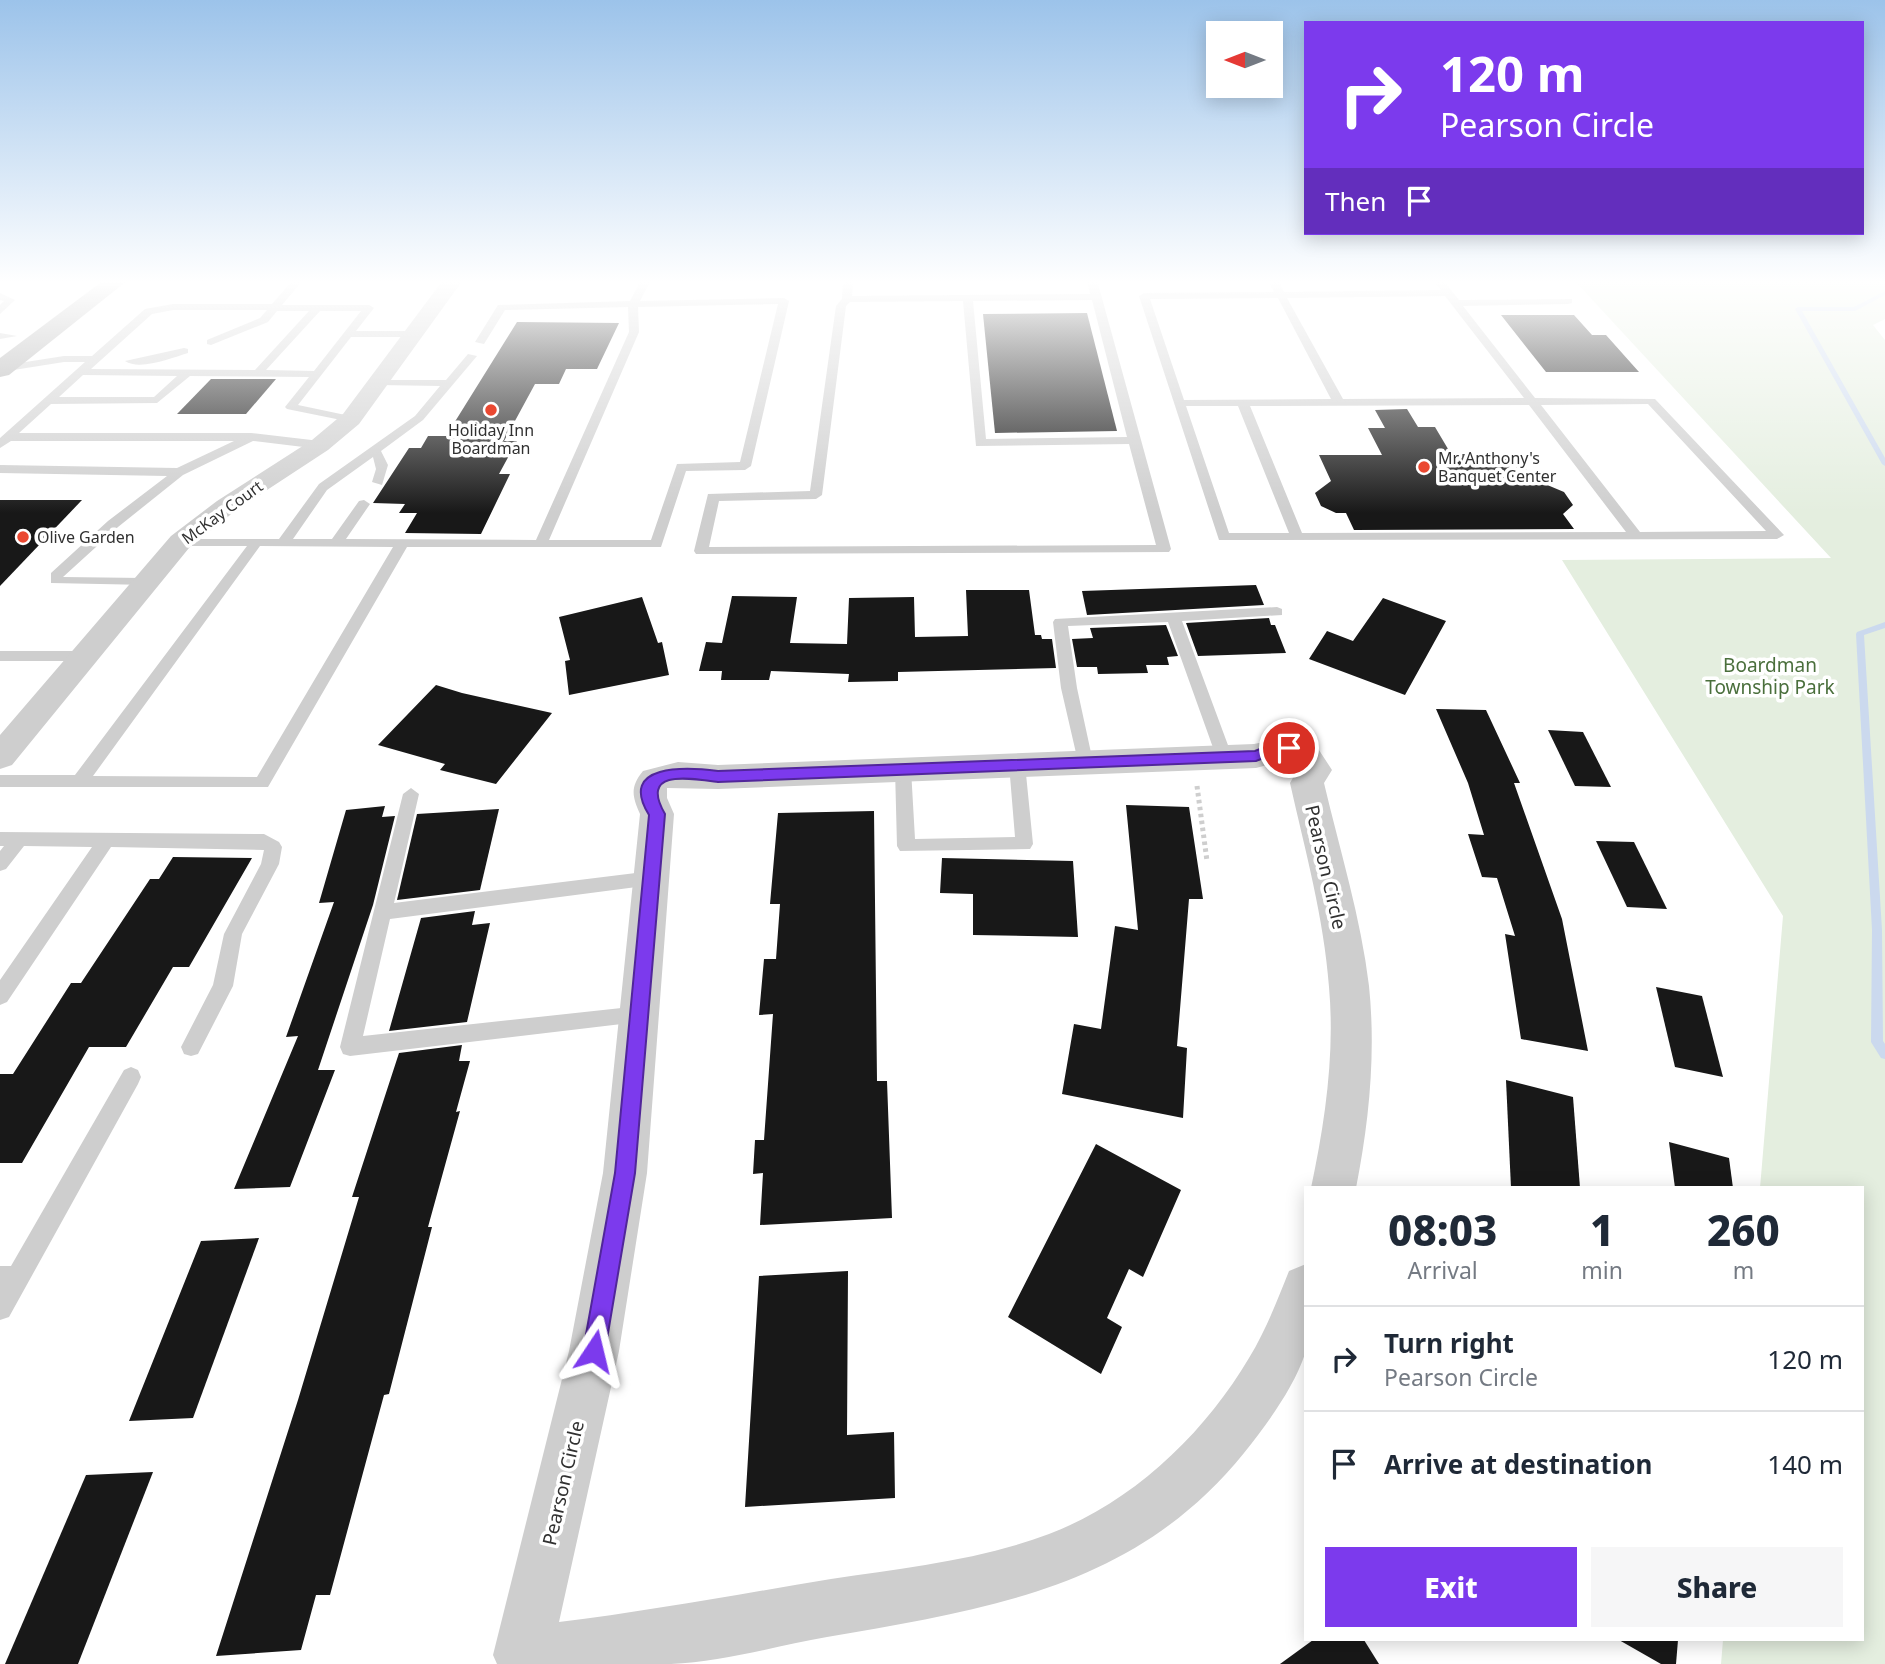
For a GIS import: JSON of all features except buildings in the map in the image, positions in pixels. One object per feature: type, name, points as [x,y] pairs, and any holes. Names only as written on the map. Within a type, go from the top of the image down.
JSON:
[{"type":"street","name":"McKay Court","points":[[0,757],[180,542],[226,506],[320,445],[351,419],[397,358]]},
{"type":"street","name":"Pearson Circle","points":[[1304,1294],[1296,1318],[1266,1381],[1228,1434],[1175,1488],[1118,1528],[1054,1560],[972,1583],[626,1645],[521,1660],[594,1351],[625,1173],[657,814],[648,801],[648,790],[655,780],[670,773],[718,777],[1086,762],[1210,767],[1256,756],[1275,748],[1289,748],[1303,754],[1315,770],[1307,783],[1342,937],[1349,989],[1351,1051],[1345,1129],[1334,1186]]},
{"type":"lane","points":[[60,358],[64,359]]},
{"type":"lane","points":[[1,370],[64,359],[151,360],[160,358]]},
{"type":"lane","points":[[258,373],[272,358]]},
{"type":"lane","points":[[331,358],[290,407],[351,419]]},
{"type":"lane","points":[[283,543],[323,487],[419,418],[471,358]]},
{"type":"lane","points":[[541,544],[623,358]]},
{"type":"lane","points":[[180,542],[656,544],[681,467],[745,466],[771,358]]},
{"type":"lane","points":[[834,358],[816,495],[713,497],[701,551],[1164,549],[1113,358]]},
{"type":"lane","points":[[973,358],[981,443],[1134,440]]},
{"type":"lane","points":[[1165,358],[1224,537],[1777,535],[1651,401],[1180,403]]},
{"type":"lane","points":[[1315,358],[1339,402]]},
{"type":"lane","points":[[1500,358],[1636,535]]},
{"type":"lane","points":[[4,440],[96,359]]},
{"type":"lane","points":[[81,372],[318,374]]},
{"type":"lane","points":[[48,401],[153,401],[160,399],[188,372]]},
{"type":"lane","points":[[379,382],[449,383]]},
{"type":"lane","points":[[1243,403],[1297,537]]},
{"type":"lane","points":[[4,440],[251,437],[320,445]]},
{"type":"lane","points":[[144,582],[61,581],[56,580],[56,576],[113,524],[179,472],[251,437]]},
{"type":"lane","points":[[375,450],[382,460],[383,470],[378,482]]},
{"type":"lane","points":[[0,469],[179,472]]},
{"type":"lane","points":[[336,543],[364,504]]},
{"type":"lane","points":[[80,781],[256,543]]},
{"type":"lane","points":[[0,781],[262,783],[402,544]]},
{"type":"lane","points":[[1086,762],[1069,688],[1060,622],[1277,612]]},
{"type":"lane","points":[[1173,617],[1210,767]]},
{"type":"lane","points":[[0,656],[83,656]]},
{"type":"lane","points":[[903,769],[906,846],[1024,844],[1017,764]]},
{"type":"lane","points":[[411,794],[385,912],[350,1047],[641,1015]]},
{"type":"lane","points":[[0,864],[9,839],[264,841],[272,847],[270,864],[233,934],[223,986],[191,1047]]},
{"type":"lane","points":[[0,996],[106,840]]},
{"type":"lane","points":[[385,912],[652,878]]},
{"type":"lane","points":[[0,1308],[8,1278],[131,1077]]},
{"type":"path","points":[[1207,862],[1210,767]]},
{"type":"green space","name":"Boardman Township Park","points":[[1646,358],[1885,358],[1885,1664],[1721,1664],[1723,1641],[1864,1641],[1864,1186],[1760,1186],[1783,916],[1562,560],[1831,558]]},
{"type":"waterway","points":[[1825,358],[1885,464]]},
{"type":"waterway","points":[[1885,625],[1860,634],[1877,930],[1877,1042],[1885,1054]]},
{"type":"place","name":"Holiday Inn Boardman","points":[[491,410]]},
{"type":"place","name":"Mr. Anthony's Banquet Center","points":[[1424,467]]},
{"type":"place","name":"Olive Garden","points":[[23,537]]},
{"type":"route","points":[[594,1351],[625,1173],[657,814],[648,801],[648,790],[655,780],[670,773],[681,772],[718,777],[1256,756],[1275,748],[1289,748]]}]
